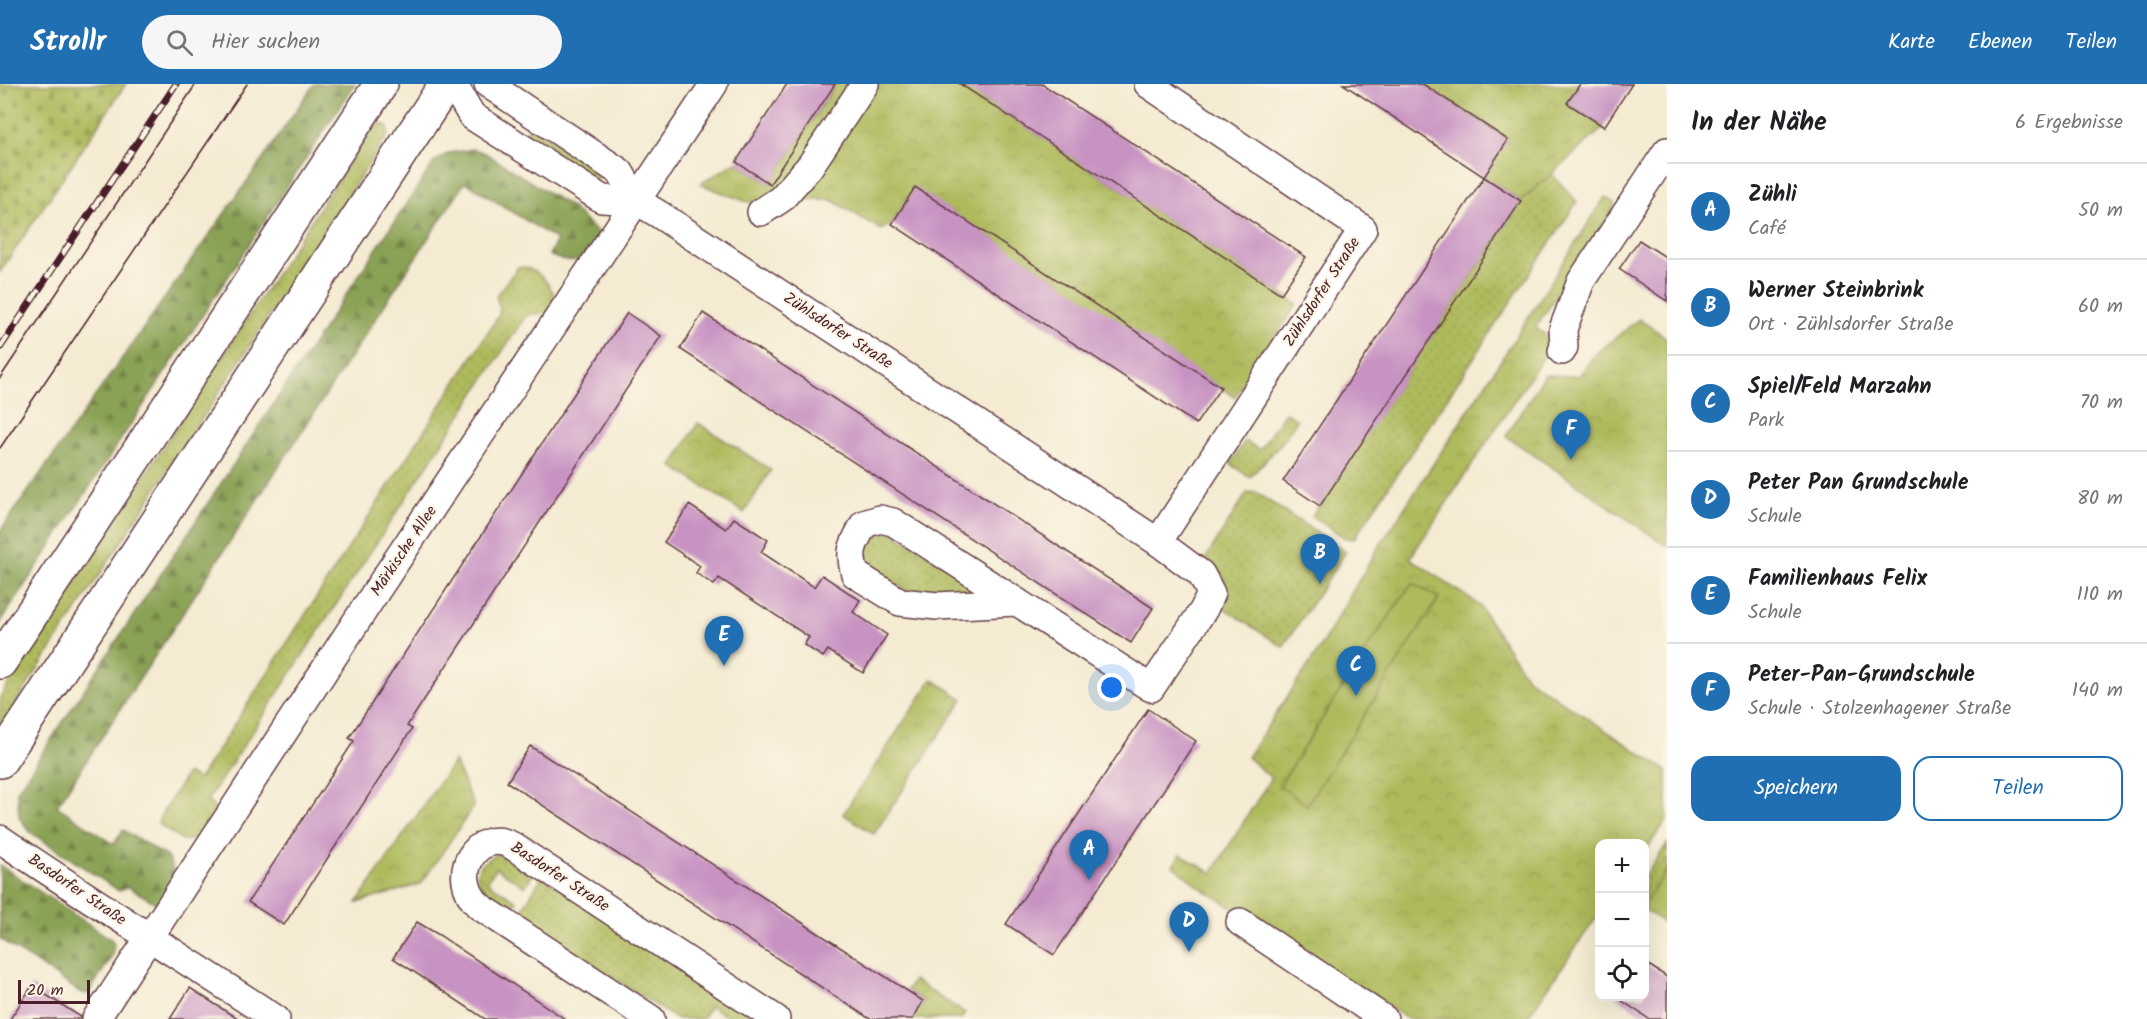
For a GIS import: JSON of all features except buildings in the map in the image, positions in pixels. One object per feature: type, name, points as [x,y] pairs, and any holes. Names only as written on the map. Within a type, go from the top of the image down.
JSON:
[{"type":"main road","points":[[0,662],[381,84]]},
{"type":"main road","points":[[0,761],[446,84]]},
{"type":"street","name":"Zühlsdorfer Straße","points":[[453,84],[472,116],[602,199],[637,201]]},
{"type":"street","name":"Zühlsdorfer Straße","points":[[488,84],[620,172],[637,201],[1158,542],[1201,574],[1211,593],[1204,609],[1151,688],[893,522],[880,519],[864,524],[852,548],[851,559],[855,574],[900,602],[937,606],[1017,602]]},
{"type":"street","name":"Märkische Allee","points":[[96,1019],[373,596],[714,84]]},
{"type":"street","points":[[761,212],[781,199],[810,166],[865,84]]},
{"type":"street","name":"Zühlsdorfer Straße","points":[[1148,84],[1363,229],[1158,542]]},
{"type":"street","points":[[1563,340],[1581,281],[1667,151]]},
{"type":"street","name":"Basdorfer Straße","points":[[0,839],[276,1019]]},
{"type":"street","name":"Basdorfer Straße","points":[[651,1019],[479,906],[468,891],[465,882],[467,864],[472,856],[486,844],[505,842],[511,845],[776,1019]]},
{"type":"street","points":[[1239,922],[1384,1019]]},
{"type":"green space","points":[[0,84],[126,84],[0,272]]},
{"type":"green space","points":[[314,84],[355,84],[0,623],[0,531]]},
{"type":"green space","points":[[836,84],[983,84],[977,95],[1297,304],[1235,397],[915,188],[892,224],[881,230],[832,200],[747,202],[700,184],[736,162],[770,184]]},
{"type":"green space","points":[[1423,84],[1580,84],[1567,103],[1604,127],[1521,201],[1484,177],[1507,139]]},
{"type":"green space","points":[[378,123],[388,128],[388,135],[0,727],[0,697],[371,129]]},
{"type":"green space","points":[[530,126],[600,173],[595,181],[525,134]]},
{"type":"green space","points":[[1514,131],[1577,202],[1354,539],[1345,538],[1312,516],[1521,201]]},
{"type":"green space","points":[[473,149],[485,153],[571,207],[599,234],[580,259],[567,261],[559,259],[549,255],[557,240],[465,182],[57,806],[114,844],[123,830],[166,856],[173,869],[173,875],[167,893],[159,905],[128,887],[119,891],[30,832],[19,817],[17,791],[434,162],[449,153]]},
{"type":"green space","points":[[1605,197],[1614,203],[1614,210],[1536,328],[1554,341],[1410,558],[1479,605],[1528,679],[1667,771],[1667,820],[1649,845],[1649,839],[1595,839],[1595,920],[1526,1019],[1408,1019],[1201,888],[1173,866],[1180,854],[1212,873],[1271,778],[1247,757],[1316,654],[1375,553]]},
{"type":"green space","points":[[518,267],[536,272],[549,286],[555,297],[550,313],[531,314],[525,317],[207,801],[219,816],[198,840],[182,840],[158,824],[160,817],[187,773],[199,779],[499,315],[500,309],[496,296]]},
{"type":"green space","points":[[1639,319],[1667,338],[1667,546],[1506,436],[1545,375],[1579,376],[1594,355]]},
{"type":"green space","points":[[1285,412],[1297,420],[1280,445],[1250,477],[1230,464],[1245,441],[1260,450]]},
{"type":"green space","points":[[698,423],[771,470],[744,513],[672,466]]},
{"type":"green space","points":[[1255,492],[1346,552],[1283,647],[1216,603],[1202,564],[1247,493]]},
{"type":"green space","points":[[892,532],[986,591],[920,599],[864,565],[870,541],[878,535]]},
{"type":"green space","points":[[1412,583],[1439,598],[1307,805],[1279,786]]},
{"type":"green space","points":[[932,679],[963,699],[874,834],[843,814]]},
{"type":"green space","points":[[454,761],[474,806],[421,884],[357,903]]},
{"type":"green space","points":[[1667,844],[1667,870],[1649,898],[1649,870]]},
{"type":"green space","points":[[498,854],[534,872],[525,887],[496,868],[487,882],[517,901],[511,910],[486,891],[477,876],[479,868],[485,861]]},
{"type":"green space","points":[[0,865],[111,939],[114,944],[112,956],[88,994],[80,992],[0,939]]},
{"type":"green space","points":[[1667,870],[1667,925],[1649,913],[1649,897]]},
{"type":"green space","points":[[542,876],[754,1015],[751,1019],[731,1019],[710,1006],[702,1019],[676,1019],[519,915]]},
{"type":"green space","points":[[913,980],[965,1013],[961,1019],[913,1019],[923,1001],[907,990]]},
{"type":"tram line","points":[[0,378],[196,84]]},
{"type":"tram line","points":[[0,448],[247,84]]},
{"type":"railway","points":[[0,348],[176,84]]},
{"type":"place","name":"Peter-Pan-Grundschule","points":[[1571,460]]},
{"type":"place","name":"Werner Steinbrink","points":[[1320,584]]},
{"type":"place","name":"Familienhaus Felix","points":[[724,666]]},
{"type":"place","name":"Spiel/Feld Marzahn","points":[[1356,696]]},
{"type":"place","name":"Zühli","points":[[1089,880]]},
{"type":"place","name":"Peter Pan Grundschule","points":[[1189,952]]}]
